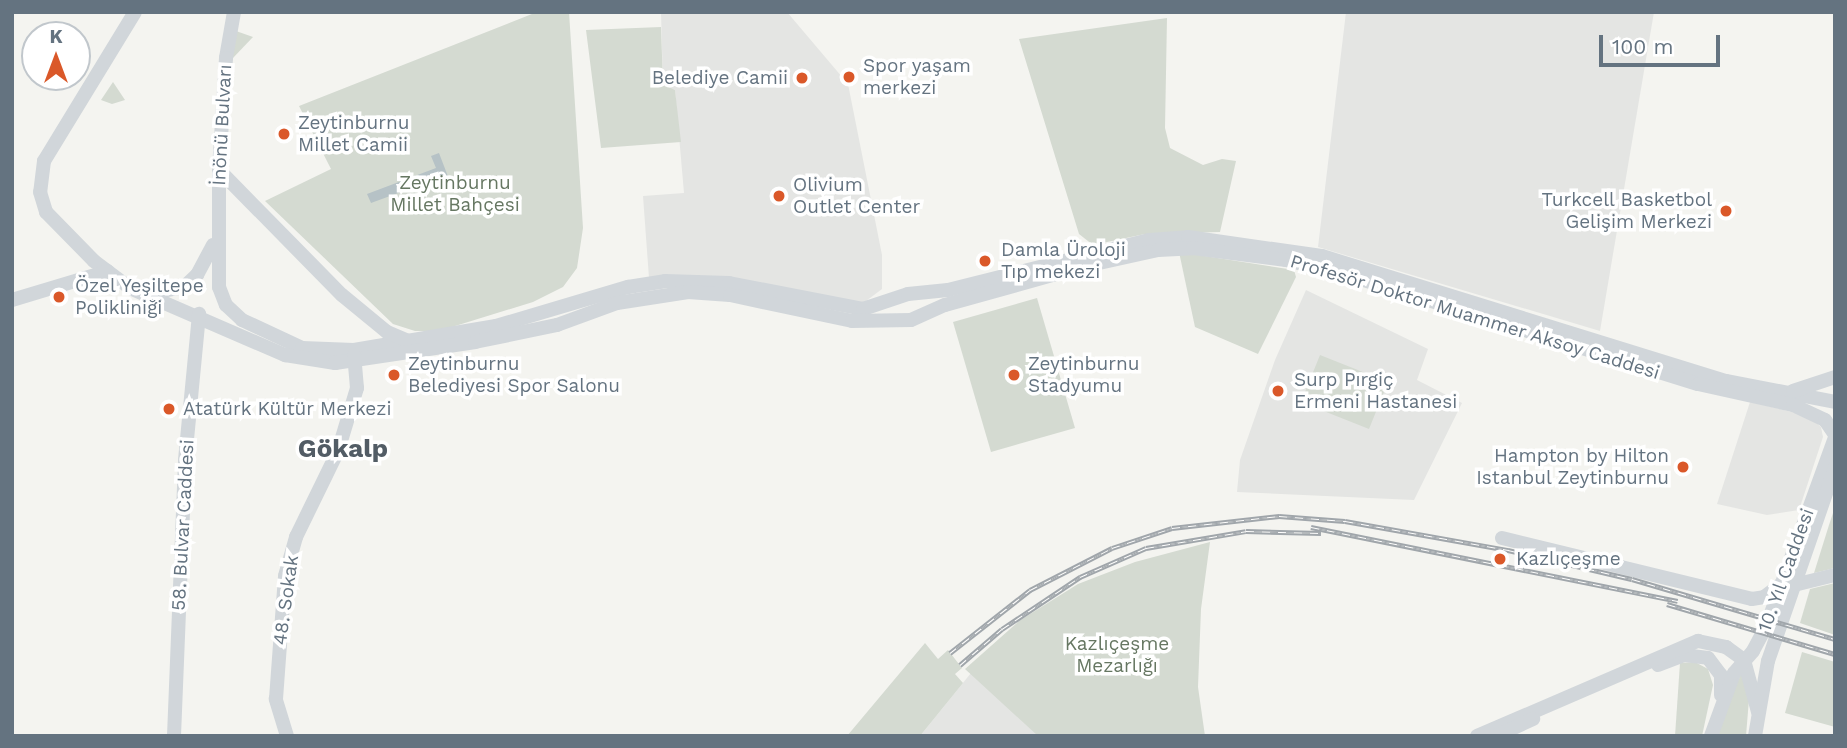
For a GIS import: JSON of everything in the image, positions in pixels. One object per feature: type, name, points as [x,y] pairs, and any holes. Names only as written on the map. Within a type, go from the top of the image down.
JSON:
[{"type":"main road","name":"Profesör Doktor Muammer Aksoy Caddesi","points":[[135,12],[44,161],[40,177],[46,212],[100,271],[130,288],[199,314],[297,359],[355,356],[557,325],[630,300],[697,292],[852,321],[902,320],[1039,279],[1171,248],[1306,258],[1706,387],[1793,405],[1825,420],[1835,436]]},
{"type":"main road","name":"İnönü Bulvarı","points":[[216,238],[226,58],[234,12]]},
{"type":"main road","points":[[219,170],[342,295],[387,332],[409,342]]},
{"type":"main road","name":"Profesör Doktor Muammer Aksoy Caddesi","points":[[216,238],[219,287],[235,315],[302,348],[355,356],[409,342],[547,314],[643,284],[729,283],[853,309],[873,308],[897,299],[1176,237],[1306,258],[1727,381],[1790,391],[1835,402]]},
{"type":"main road","points":[[130,288],[160,291],[184,287],[197,275],[216,238]]},
{"type":"main road","points":[[1039,279],[1063,261]]},
{"type":"main road","points":[[12,293],[100,271]]},
{"type":"main road","points":[[12,300],[100,271]]},
{"type":"main road","points":[[697,292],[729,283]]},
{"type":"main road","points":[[918,295],[920,316]]},
{"type":"main road","points":[[897,299],[902,320]]},
{"type":"main road","name":"58. Bulvar Caddesi","points":[[174,736],[185,460],[199,314]]},
{"type":"main road","name":"48. Sokak","points":[[287,736],[276,699],[285,576],[296,537],[338,452],[357,388],[355,356]]},
{"type":"main road","points":[[1790,391],[1835,377]]},
{"type":"main road","name":"10. Yıl Caddesi","points":[[1755,736],[1768,661],[1788,584],[1835,436]]},
{"type":"main road","name":"10. Yıl Caddesi","points":[[1711,736],[1721,700],[1744,660],[1760,641],[1788,584],[1835,467]]},
{"type":"main road","points":[[1502,538],[1752,599],[1764,597],[1788,584],[1835,575]]},
{"type":"main road","points":[[1477,736],[1682,645],[1698,641],[1721,645],[1760,641]]},
{"type":"main road","points":[[1721,645],[1744,660],[1758,712]]},
{"type":"main road","points":[[1496,736],[1684,655],[1714,662],[1721,675],[1721,700]]},
{"type":"shaded area","points":[[661,12],[787,12],[848,84],[882,255],[882,289],[862,304],[649,278],[643,196],[684,193],[675,90],[663,85]]},
{"type":"shaded area","points":[[1346,12],[1654,12],[1600,331],[1318,247]]},
{"type":"shaded area","points":[[439,153],[452,187],[444,190],[439,178],[371,203],[367,194],[436,168],[431,156]]},
{"type":"shaded area","points":[[1306,290],[1428,349],[1417,380],[1462,403],[1414,500],[1237,492],[1240,460],[1275,360]]},
{"type":"shaded area","points":[[1750,402],[1809,416],[1821,427],[1823,437],[1799,510],[1767,515],[1717,504]]},
{"type":"shaded area","points":[[971,673],[1026,722],[1038,736],[920,736]]},
{"type":"green space","name":"Zeytinburnu Millet Bahçesi","points":[[537,12],[569,12],[583,228],[577,268],[563,287],[533,302],[439,331],[415,331],[393,324],[265,201],[331,169],[299,106]]},
{"type":"green space","points":[[1167,18],[1165,128],[1170,148],[1203,165],[1222,159],[1236,161],[1220,232],[1145,234],[1093,245],[1079,234],[1019,39]]},
{"type":"green space","points":[[661,27],[663,84],[675,90],[681,142],[601,148],[586,30]]},
{"type":"green space","points":[[236,31],[253,37],[232,59]]},
{"type":"green space","points":[[113,82],[125,100],[112,104],[101,100]]},
{"type":"green space","points":[[1179,252],[1294,270],[1296,277],[1258,354],[1195,327]]},
{"type":"green space","name":"Zeytinburnu Stadyumu","points":[[1037,298],[1075,428],[991,452],[953,322]]},
{"type":"green space","points":[[1320,355],[1388,382],[1369,429],[1301,402]]},
{"type":"green space","points":[[1835,507],[1835,568],[1814,573],[1829,525]]},
{"type":"green space","name":"Kazlıçeşme Mezarlığı","points":[[1210,542],[1201,609],[1198,687],[1205,736],[1038,736],[965,669],[1019,621],[1078,584],[1135,562]]},
{"type":"green space","points":[[1835,583],[1835,635],[1800,623],[1810,589]]},
{"type":"green space","points":[[925,643],[938,659],[948,650],[962,668],[955,674],[963,683],[920,736],[847,736]]},
{"type":"green space","points":[[1802,652],[1835,662],[1835,727],[1785,713]]},
{"type":"green space","points":[[1695,662],[1708,669],[1713,685],[1702,736],[1675,736],[1680,663]]},
{"type":"green space","points":[[1743,670],[1749,699],[1746,736],[1718,736],[1720,719]]},
{"type":"railway","points":[[950,653],[1030,590],[1112,548],[1172,528],[1279,516],[1345,521],[1508,550],[1632,579],[1835,639]]},
{"type":"railway","points":[[1311,527],[1678,601]]},
{"type":"railway","points":[[960,665],[1002,629],[1080,577],[1146,548],[1246,531],[1321,533]]},
{"type":"railway","points":[[1667,604],[1835,654]]},
{"type":"place","name":"Spor yaşam merkezi","points":[[849,77]]},
{"type":"place","name":"Belediye Camii","points":[[802,78]]},
{"type":"place","name":"Zeytinburnu Millet Camii","points":[[284,134]]},
{"type":"place","name":"Olivium Outlet Center","points":[[779,196]]},
{"type":"place","name":"Turkcell Basketbol Gelişim Merkezi","points":[[1726,211]]},
{"type":"place","name":"Damla Üroloji Tıp mekezi","points":[[985,261]]},
{"type":"place","name":"Özel Yeşiltepe Polikliniği","points":[[59,297]]},
{"type":"place","name":"Zeytinburnu Belediyesi Spor Salonu","points":[[394,375]]},
{"type":"place","name":"Zeytinburnu Stadyumu","points":[[1014,375]]},
{"type":"place","name":"Surp Pırgiç Ermeni Hastanesi","points":[[1278,391]]},
{"type":"place","name":"Atatürk Kültür Merkezi","points":[[169,409]]},
{"type":"place","name":"Hampton by Hilton Istanbul Zeytinburnu","points":[[1683,467]]},
{"type":"place","name":"Kazlıçeşme","points":[[1500,559]]},
{"type":"district","name":"Gökalp","points":[[343,449]]}]
